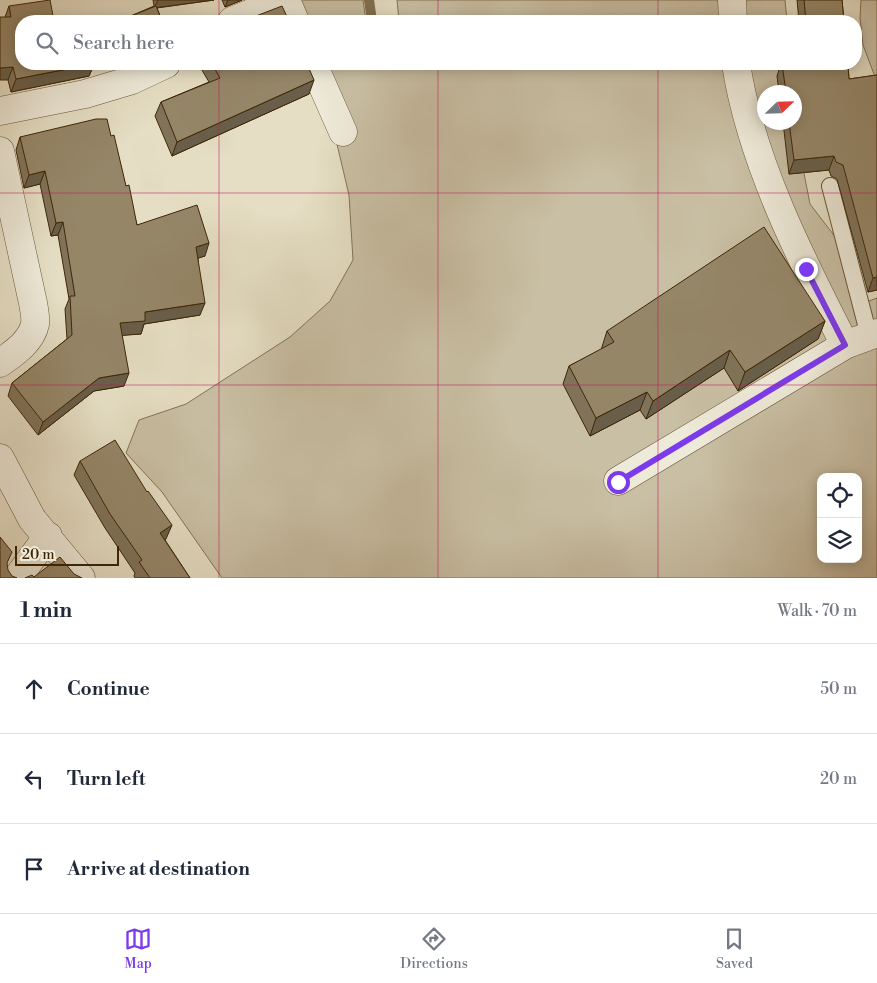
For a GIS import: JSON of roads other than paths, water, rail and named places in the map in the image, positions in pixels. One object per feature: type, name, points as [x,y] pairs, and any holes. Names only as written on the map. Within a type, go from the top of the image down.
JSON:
[{"type":"street","points":[[247,15],[284,0],[292,15]]},
{"type":"street","points":[[732,0],[733,15]]},
{"type":"street","points":[[0,111],[94,91],[132,80],[153,70]]},
{"type":"street","points":[[316,70],[343,132]]},
{"type":"street","points":[[618,482],[864,338],[806,269],[753,139],[740,90],[737,70]]},
{"type":"street","points":[[0,152],[33,303],[35,323],[28,339],[18,350],[0,363]]},
{"type":"street","points":[[0,458],[32,519],[81,578]]},
{"type":"street","points":[[18,578],[48,536]]},
{"type":"lane","points":[[830,186],[864,338]]},
{"type":"waterway","points":[[369,0],[371,15]]}]
